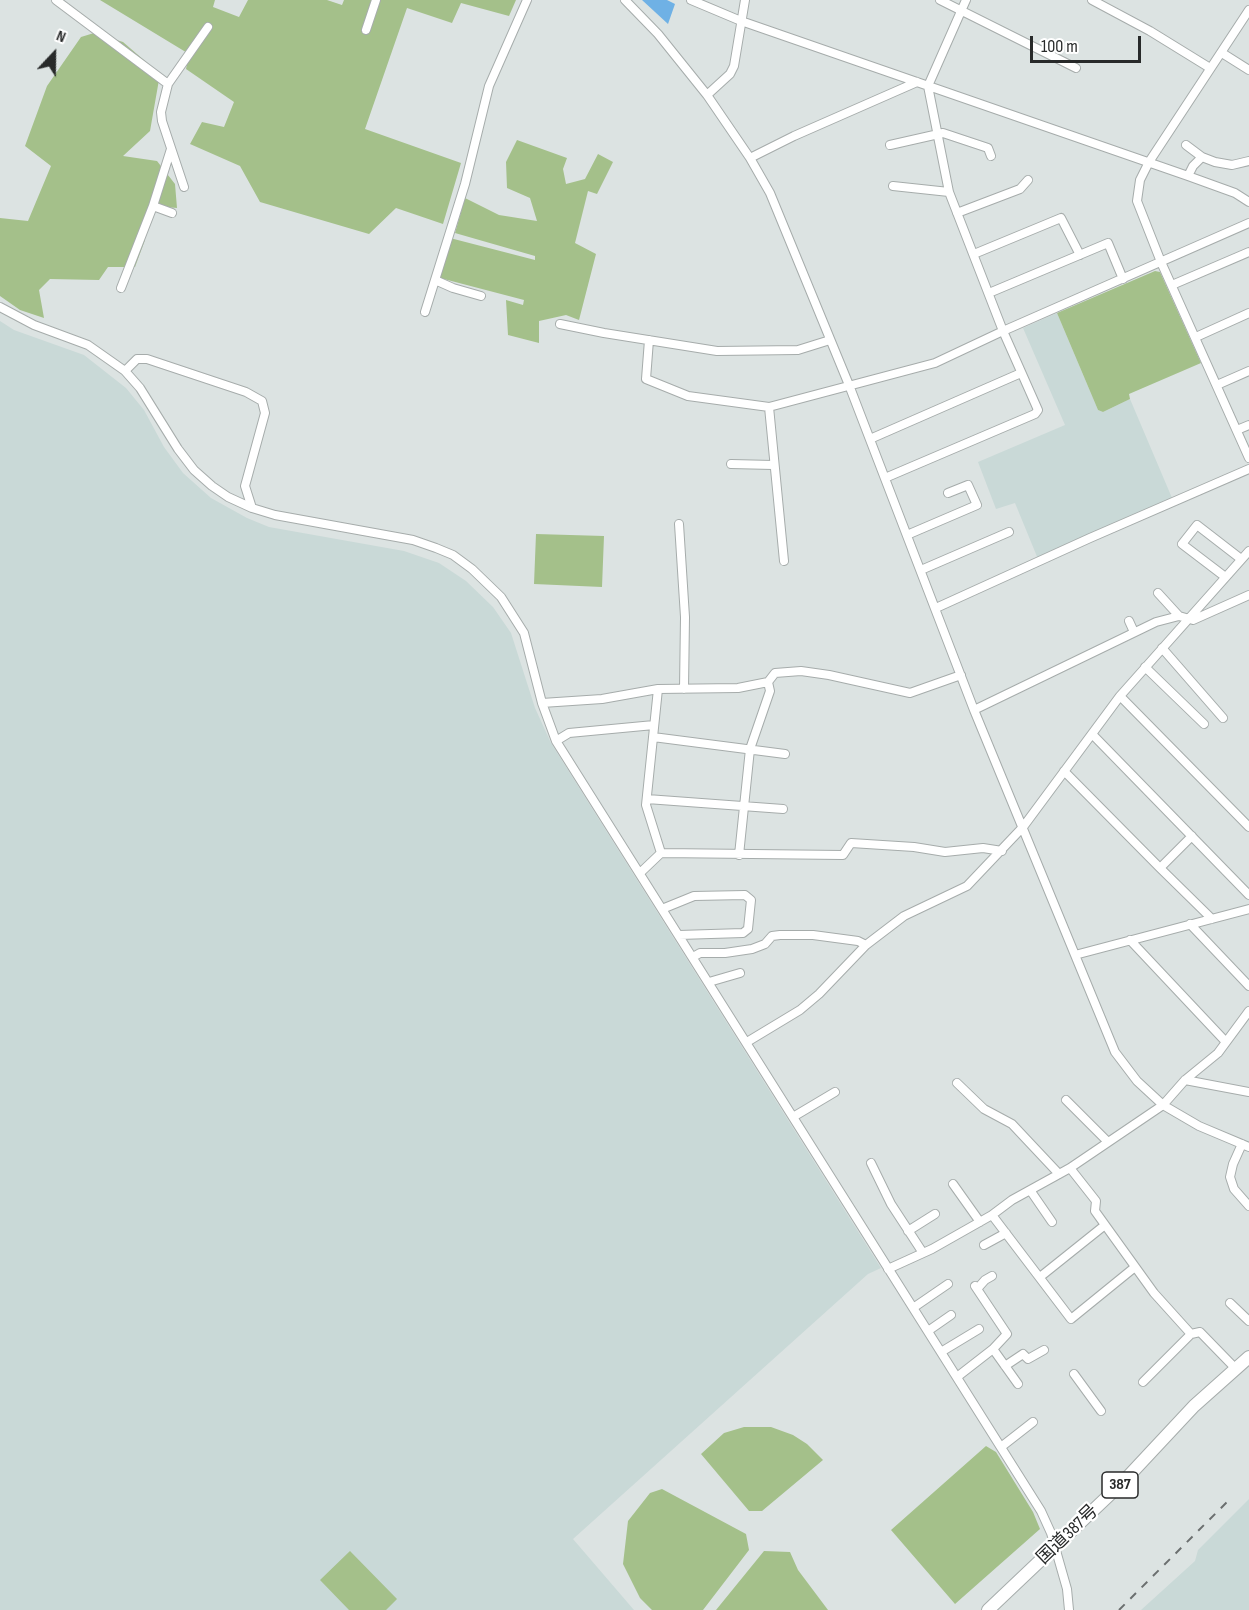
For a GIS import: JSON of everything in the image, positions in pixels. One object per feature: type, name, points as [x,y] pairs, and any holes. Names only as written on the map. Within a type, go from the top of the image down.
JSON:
[{"type":"highway","name":"国道387号","points":[[988,1610],[1123,1482],[1194,1406],[1249,1357]]},
{"type":"street","points":[[56,0],[168,84]]},
{"type":"street","points":[[366,30],[376,0]]},
{"type":"street","points":[[424,312],[465,184],[489,86],[527,0]]},
{"type":"street","points":[[625,0],[658,34],[707,95],[750,158],[770,193],[870,439],[974,710],[1115,1052],[1137,1081],[1164,1106],[1198,1126],[1245,1145],[1233,1164],[1230,1177],[1234,1189],[1249,1206]]},
{"type":"street","points":[[691,0],[741,21],[1235,193],[1249,202]]},
{"type":"street","points":[[707,95],[730,74],[734,66],[745,0]]},
{"type":"street","points":[[940,0],[1076,68]]},
{"type":"street","points":[[885,478],[1035,414],[1038,410],[948,192],[928,86],[966,0]]},
{"type":"street","points":[[1092,0],[1150,31],[1210,68]]},
{"type":"street","points":[[1249,10],[1149,162],[1140,180],[1137,201],[1161,262],[1249,458]]},
{"type":"street","points":[[184,187],[161,112],[168,84],[208,27]]},
{"type":"street","points":[[1222,53],[1249,70]]},
{"type":"street","points":[[750,158],[917,82]]},
{"type":"street","points":[[890,145],[943,133],[988,148],[991,156]]},
{"type":"street","points":[[1186,145],[1202,157],[1215,162],[1232,165],[1249,161]]},
{"type":"street","points":[[121,288],[153,206],[171,148]]},
{"type":"street","points":[[1188,176],[1193,166],[1202,157]]},
{"type":"street","points":[[957,213],[1020,189],[1028,180]]},
{"type":"street","points":[[893,186],[948,192]]},
{"type":"street","points":[[153,206],[172,213]]},
{"type":"street","points":[[974,254],[1061,219],[1080,255]]},
{"type":"street","points":[[648,340],[646,379],[688,396],[769,407],[935,363],[1249,223]]},
{"type":"street","points":[[989,293],[1108,243],[1123,279]]},
{"type":"street","points":[[1172,285],[1249,252]]},
{"type":"street","points":[[435,280],[481,296]]},
{"type":"street","points":[[0,307],[34,325],[88,345],[125,371],[140,388],[178,449],[194,470],[228,497],[275,515],[413,540],[453,555],[488,582],[513,613],[524,633],[542,703],[556,741],[1041,1511],[1067,1589],[1069,1610]]},
{"type":"street","points":[[1196,337],[1249,313]]},
{"type":"street","points":[[560,324],[717,351],[798,350],[830,339]]},
{"type":"street","points":[[125,371],[137,359],[147,359],[246,392],[261,400],[265,413],[245,486],[252,508]]},
{"type":"street","points":[[1217,385],[1249,371]]},
{"type":"street","points":[[870,439],[1022,373]]},
{"type":"street","points":[[769,407],[784,561]]},
{"type":"street","points":[[1237,430],[1249,425]]},
{"type":"street","points":[[731,464],[773,465]]},
{"type":"street","points":[[936,608],[1249,469]]},
{"type":"street","points":[[907,535],[977,505],[968,484],[948,493]]},
{"type":"street","points":[[679,524],[685,617],[684,689]]},
{"type":"street","points":[[1224,576],[1182,544],[1197,525],[1241,559]]},
{"type":"street","points":[[921,570],[1009,532]]},
{"type":"street","points":[[747,1042],[800,1010],[819,994],[866,945],[904,916],[967,886],[1023,827],[1120,696],[1162,648],[1184,617],[1249,551]]},
{"type":"street","points":[[1158,593],[1184,617],[1193,620],[1249,595]]},
{"type":"street","points":[[974,710],[1156,622],[1184,617]]},
{"type":"street","points":[[1129,621],[1134,632]]},
{"type":"street","points":[[1162,648],[1223,718]]},
{"type":"street","points":[[1146,667],[1204,724]]},
{"type":"street","points":[[542,703],[602,699],[658,689],[738,688],[768,682],[776,673],[801,671],[910,693],[961,675]]},
{"type":"street","points":[[739,855],[750,749],[770,691],[768,682]]},
{"type":"street","points":[[658,689],[646,805],[661,853]]},
{"type":"street","points":[[1120,696],[1249,827]]},
{"type":"street","points":[[556,741],[569,733],[654,725]]},
{"type":"street","points":[[1092,734],[1249,895]]},
{"type":"street","points":[[653,737],[784,754]]},
{"type":"street","points":[[1064,771],[1212,919]]},
{"type":"street","points":[[647,799],[783,809]]},
{"type":"street","points":[[1160,868],[1192,836]]},
{"type":"street","points":[[639,873],[661,853],[843,855],[851,843],[914,847],[945,852],[984,848],[1002,851]]},
{"type":"street","points":[[662,909],[694,896],[745,895],[751,900],[748,929],[743,933],[679,935]]},
{"type":"street","points":[[1075,955],[1249,909]]},
{"type":"street","points":[[1190,924],[1249,986]]},
{"type":"street","points":[[693,957],[700,953],[725,953],[752,949],[765,944],[772,936],[780,935],[813,935],[858,941],[866,945]]},
{"type":"street","points":[[1130,940],[1226,1042]]},
{"type":"street","points":[[709,982],[740,973]]},
{"type":"street","points":[[888,1269],[923,1253],[992,1215],[1012,1200],[1070,1168],[1164,1106],[1185,1080],[1218,1053],[1249,1011]]},
{"type":"street","points":[[1185,1080],[1249,1092]]},
{"type":"street","points":[[957,1083],[984,1109],[1012,1124],[1059,1174]]},
{"type":"street","points":[[793,1117],[835,1092]]},
{"type":"street","points":[[1066,1100],[1108,1142]]},
{"type":"street","points":[[871,1163],[891,1204],[923,1253]]},
{"type":"street","points":[[1070,1168],[1096,1201],[1095,1211],[1154,1293],[1191,1334]]},
{"type":"street","points":[[953,1184],[980,1222]]},
{"type":"street","points":[[1030,1190],[1052,1222]]},
{"type":"street","points":[[908,1231],[935,1214]]},
{"type":"street","points":[[992,1215],[1071,1319],[1136,1267]]},
{"type":"street","points":[[1040,1277],[1105,1224]]},
{"type":"street","points":[[984,1245],[1006,1233]]},
{"type":"street","points":[[957,1377],[993,1349],[1007,1334],[976,1288],[992,1275]]},
{"type":"street","points":[[913,1308],[948,1284]]},
{"type":"street","points":[[1230,1303],[1249,1321]]},
{"type":"street","points":[[928,1331],[951,1315]]},
{"type":"street","points":[[941,1352],[979,1329]]},
{"type":"street","points":[[1143,1382],[1191,1334],[1200,1332],[1236,1369]]},
{"type":"street","points":[[993,1349],[1018,1384]]},
{"type":"street","points":[[1005,1366],[1023,1354],[1028,1359],[1044,1350]]},
{"type":"street","points":[[1074,1374],[1101,1411]]},
{"type":"street","points":[[1001,1447],[1033,1422]]},
{"type":"shaded area","points":[[1057,313],[1098,410],[1103,412],[1130,399],[1172,498],[1038,559],[1015,503],[996,509],[978,462],[1065,425],[1023,328]]},
{"type":"shaded area","points":[[0,321],[14,330],[84,355],[126,388],[144,410],[164,447],[183,473],[211,498],[269,527],[404,551],[439,563],[466,581],[493,607],[511,633],[535,708],[551,743],[881,1268],[868,1274],[573,1539],[634,1610],[0,1610]]},
{"type":"shaded area","points":[[1249,1499],[1249,1610],[1141,1610],[1195,1561],[1198,1550]]},
{"type":"green space","points":[[100,0],[215,0],[213,7],[239,17],[248,0],[327,0],[342,5],[344,0],[516,0],[509,16],[461,3],[452,23],[407,8],[365,129],[461,163],[443,224],[396,208],[369,234],[260,202],[240,166],[190,144],[202,122],[224,127],[234,102],[186,69],[189,54]]},
{"type":"green space","points":[[94,33],[123,42],[160,74],[150,131],[123,156],[157,161],[175,184],[177,208],[154,206],[146,214],[145,240],[135,267],[108,267],[99,280],[50,279],[39,290],[44,318],[20,310],[0,296],[0,218],[28,221],[51,166],[25,146],[47,86],[81,37]]},
{"type":"green space","points":[[517,140],[567,158],[563,169],[566,184],[585,179],[598,154],[613,162],[597,194],[588,191],[575,243],[596,254],[579,320],[566,315],[539,321],[539,343],[508,335],[506,300],[523,305],[524,300],[440,278],[450,238],[535,260],[535,256],[455,233],[465,198],[499,215],[537,221],[530,198],[507,188],[506,162]]},
{"type":"green space","points":[[1155,271],[1160,272],[1201,363],[1129,394],[1130,399],[1103,412],[1098,410],[1057,313]]},
{"type":"green space","points":[[536,534],[604,536],[602,587],[534,584]]},
{"type":"green space","points":[[744,1427],[771,1427],[793,1435],[807,1444],[823,1460],[762,1511],[749,1511],[701,1454],[724,1433]]},
{"type":"green space","points":[[986,1446],[996,1452],[1033,1512],[1040,1529],[955,1604],[891,1530]]},
{"type":"green space","points":[[662,1489],[746,1534],[749,1550],[703,1610],[652,1610],[640,1598],[623,1564],[628,1521],[650,1493]]},
{"type":"green space","points":[[350,1551],[397,1599],[386,1610],[349,1610],[320,1580]]},
{"type":"green space","points":[[764,1551],[790,1552],[798,1570],[828,1610],[716,1610]]},
{"type":"water","points":[[642,0],[667,0],[675,4],[668,24]]},
{"type":"railway","points":[[1119,1610],[1230,1499]]}]
